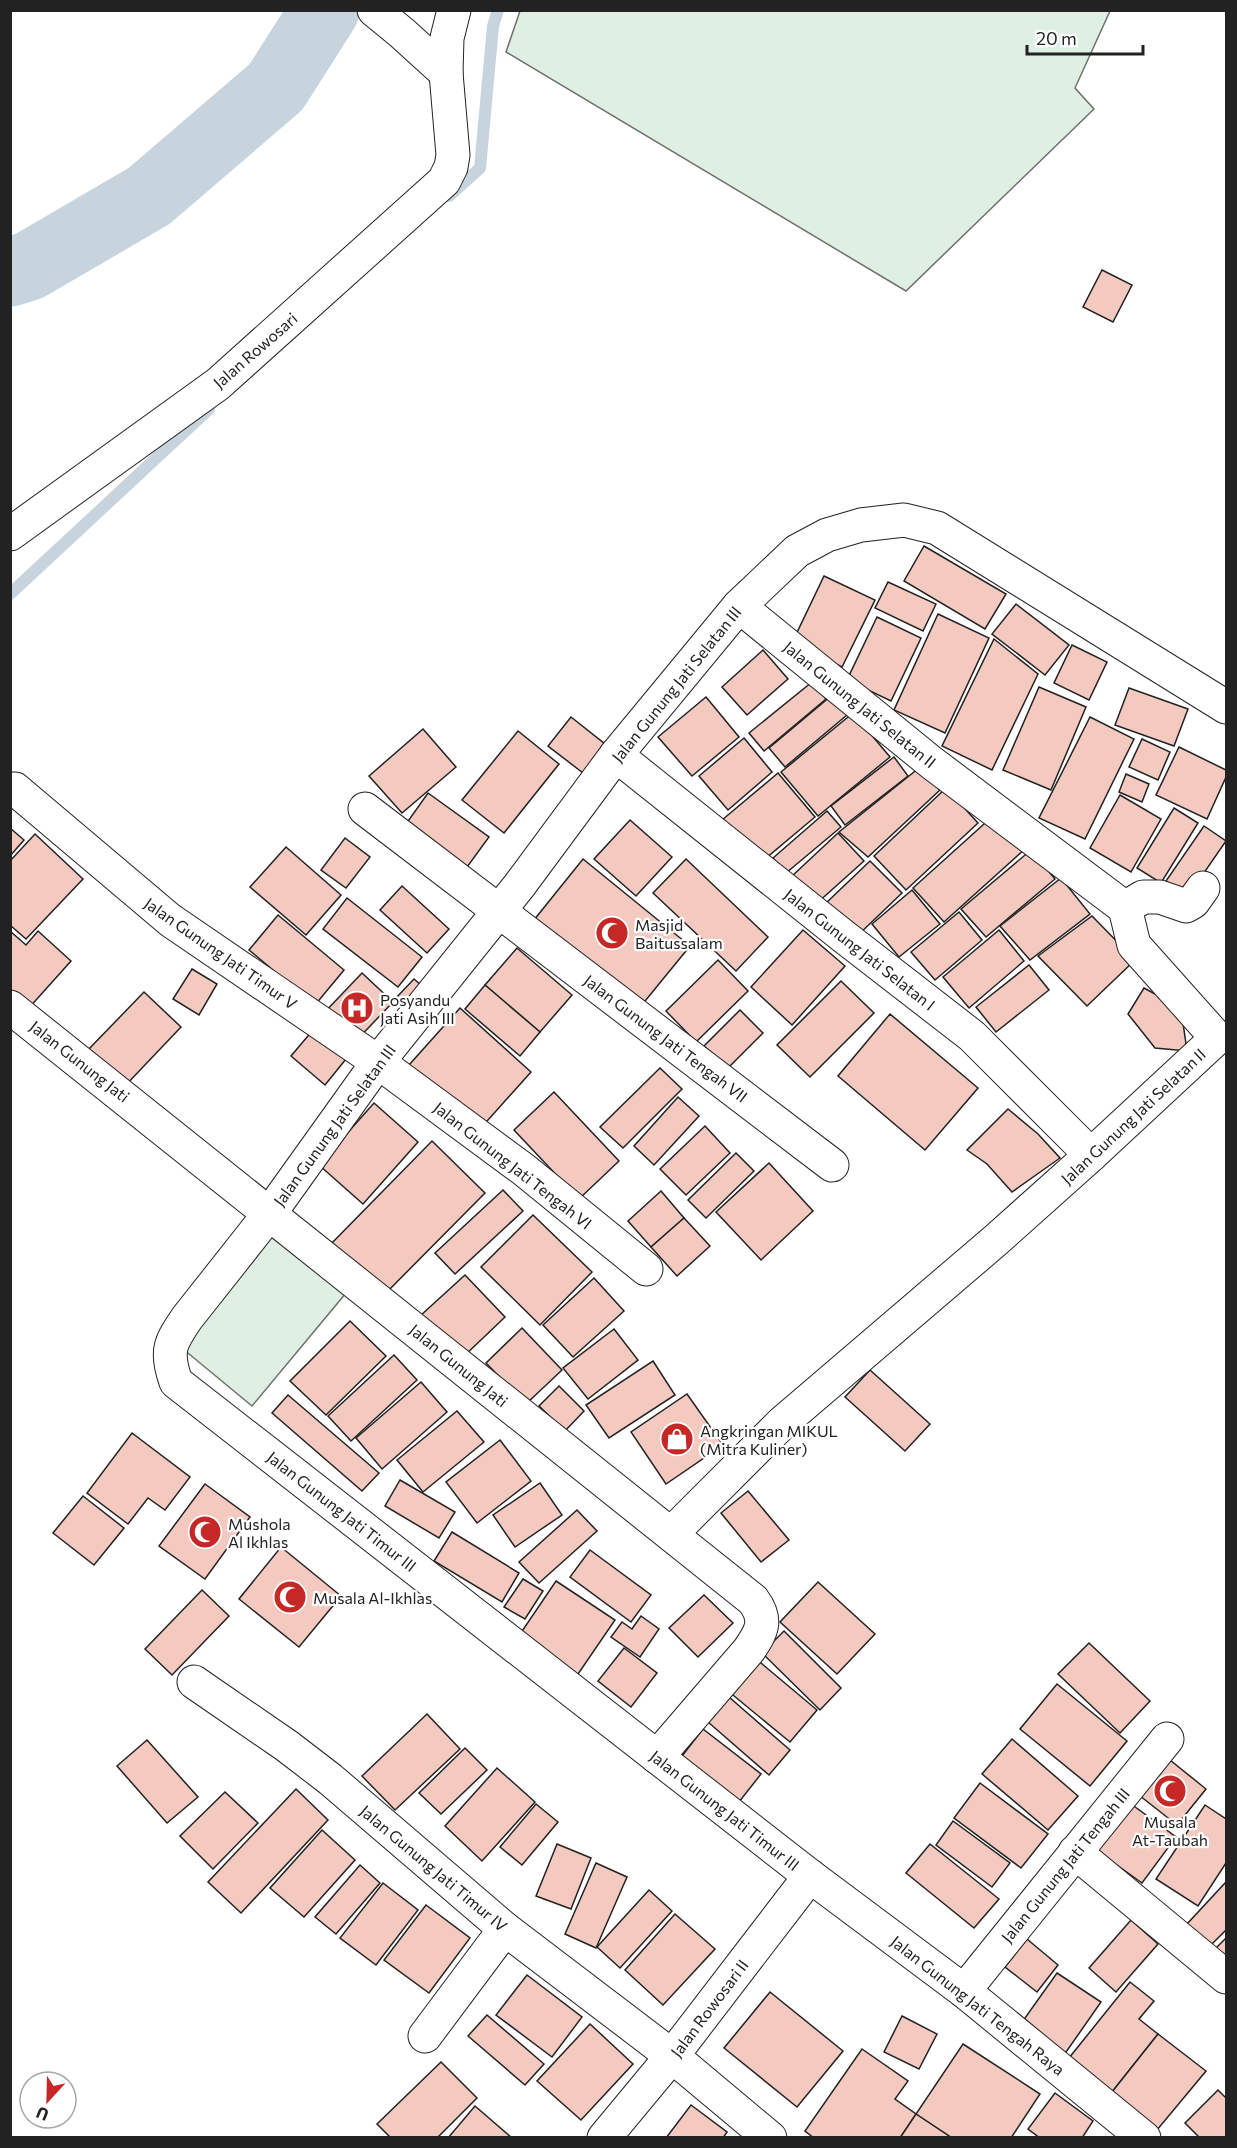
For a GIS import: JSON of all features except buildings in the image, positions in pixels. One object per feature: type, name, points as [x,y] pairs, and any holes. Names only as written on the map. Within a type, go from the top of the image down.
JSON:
[{"type":"street","points":[[374,10],[446,73]]},
{"type":"street","name":"Jalan Rowosari","points":[[10,534],[218,384],[444,181],[451,167],[453,155],[446,73],[447,38],[454,10]]},
{"type":"street","name":"Jalan Gunung Jati Selatan III","points":[[270,1213],[378,1062],[519,886],[616,755],[739,606],[797,551],[827,535],[861,525],[904,520],[937,528],[1227,707]]},
{"type":"street","name":"Jalan Gunung Jati Selatan II","points":[[671,1534],[782,1423],[996,1240],[1217,1038],[1134,945],[1125,908],[932,763],[739,606]]},
{"type":"street","name":"Jalan Gunung Jati Selatan I","points":[[616,755],[972,1036],[1091,1155]]},
{"type":"street","name":"Jalan Gunung Jati Timur V","points":[[15,789],[170,920],[378,1062]]},
{"type":"street","name":"Jalan Gunung Jati Tengah VII","points":[[365,809],[832,1165]]},
{"type":"street","points":[[1125,908],[1143,897],[1160,897],[1186,906],[1193,902],[1203,888]]},
{"type":"street","name":"Jalan Gunung Jati","points":[[10,1007],[753,1600],[759,1608],[762,1621],[758,1636],[749,1650],[657,1757]]},
{"type":"street","name":"Jalan Gunung Jati Tengah VI","points":[[378,1062],[523,1169],[646,1269]]},
{"type":"street","name":"Jalan Gunung Jati Timur III","points":[[270,1213],[176,1335],[169,1355],[176,1382],[810,1876]]},
{"type":"street","name":"Jalan Gunung Jati Timur IV","points":[[194,1682],[287,1746],[330,1779],[505,1929],[672,2056],[770,2138]]},
{"type":"street","name":"Jalan Gunung Jati Tengah III","points":[[964,1991],[1167,1739]]},
{"type":"street","points":[[1075,1852],[1227,1977]]},
{"type":"street","name":"Jalan Gunung Jati Tengah Raya","points":[[810,1876],[964,1991],[1144,2138]]},
{"type":"street","name":"Jalan Rowosari II","points":[[604,2138],[672,2056],[810,1876]]},
{"type":"street","points":[[425,2036],[505,1929]]},
{"type":"green space","points":[[520,10],[1110,11],[1075,88],[1094,109],[906,291],[506,52]]},
{"type":"green space","points":[[271,1231],[346,1293],[252,1406],[177,1344]]},
{"type":"waterway","points":[[10,272],[29,266],[149,196],[276,87],[325,10]]},
{"type":"waterway","points":[[449,196],[480,168],[493,26],[498,10]]},
{"type":"waterway","points":[[10,594],[209,409]]},
{"type":"place","name":"Masjid Baitussalam","points":[[612,933]]},
{"type":"place","name":"Posyandu Jati Asih III","points":[[357,1008]]},
{"type":"place","name":"Angkringan MIKUL (Mitra Kuliner)","points":[[677,1439]]},
{"type":"place","name":"Mushola Al Ikhlas","points":[[205,1532]]},
{"type":"place","name":"Musala Al-Ikhlas","points":[[290,1597]]},
{"type":"place","name":"Musala At-Taubah","points":[[1170,1791]]}]
